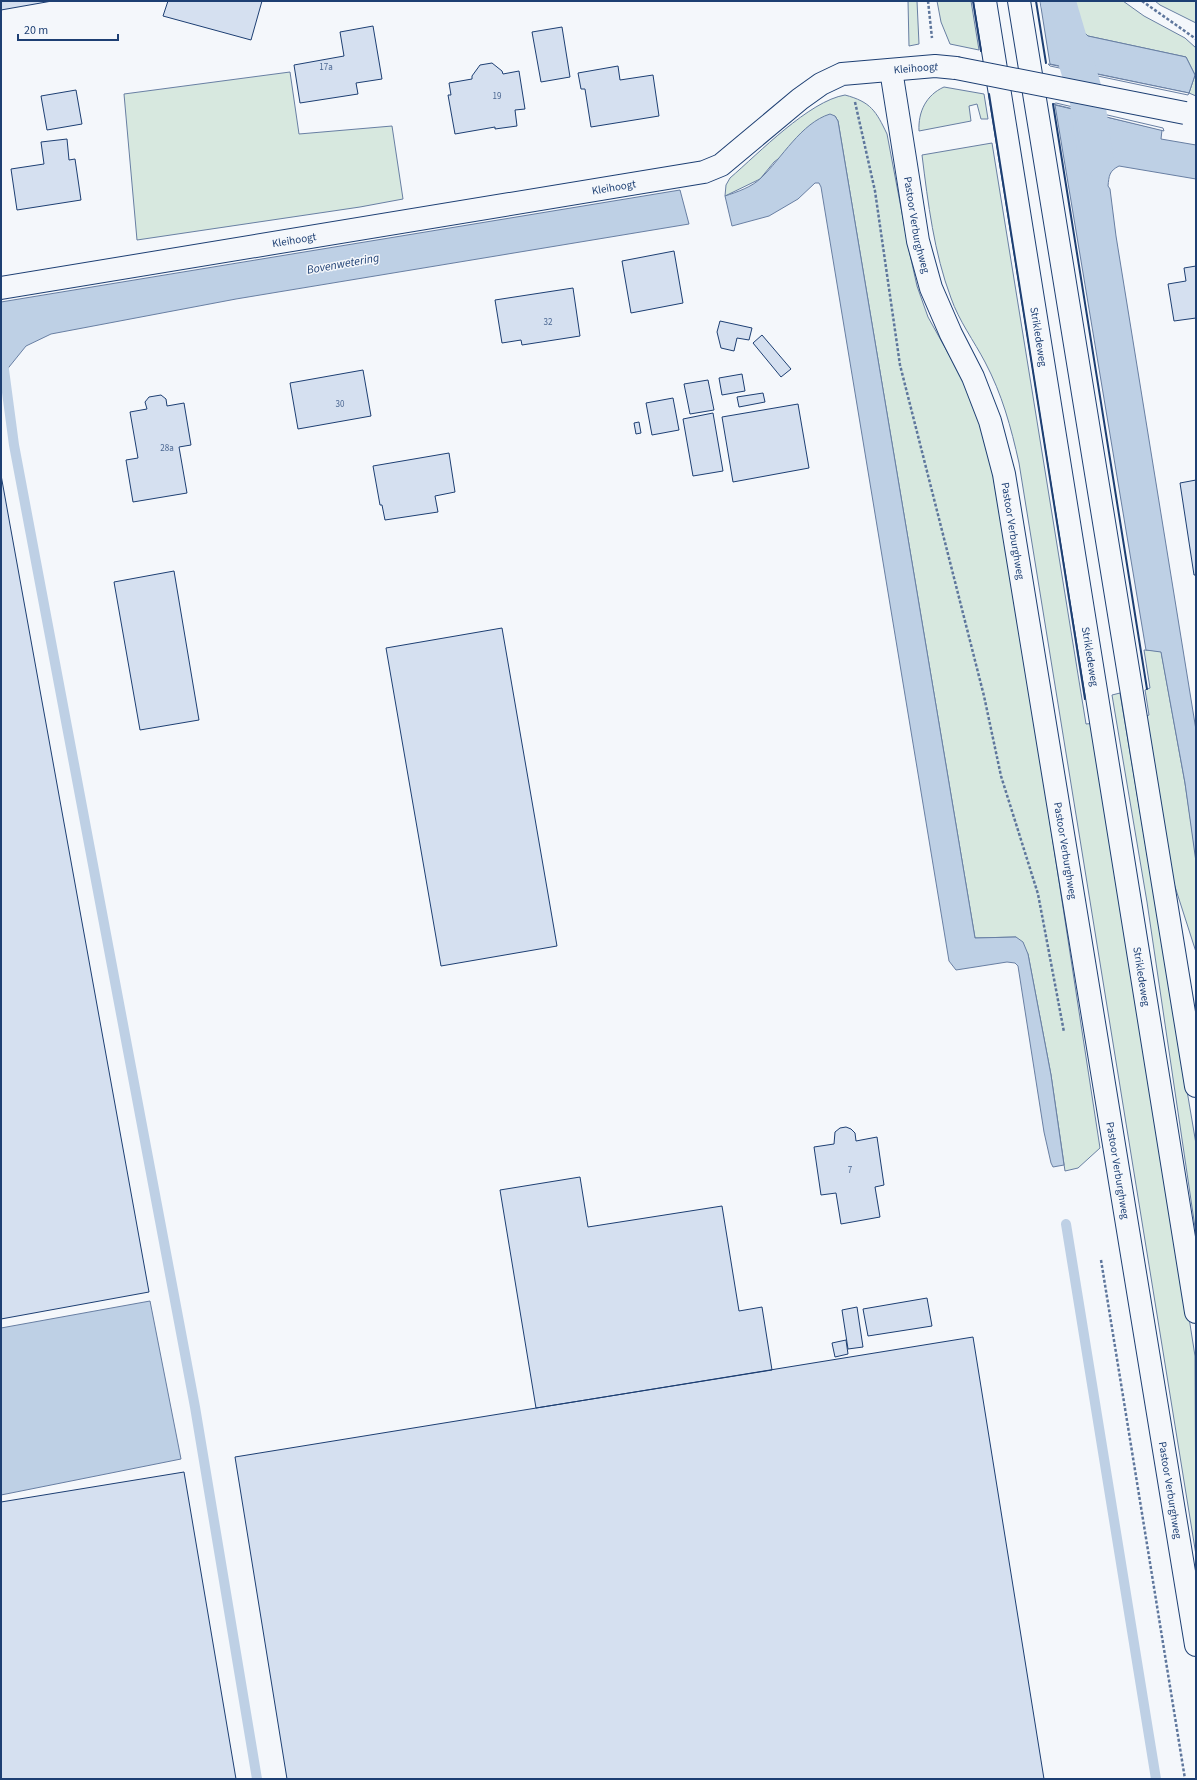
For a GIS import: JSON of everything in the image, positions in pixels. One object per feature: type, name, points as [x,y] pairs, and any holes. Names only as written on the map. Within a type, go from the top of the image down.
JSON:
[{"type":"street","name":"Strikledeweg","points":[[985,1],[1196,1312]]},
{"type":"street","points":[[1019,1],[1196,1086]]},
{"type":"street","name":"Kleihoogt","points":[[1,288],[704,172],[720,165],[800,99],[821,84],[842,74],[935,66],[956,68],[1191,114]]},
{"type":"street","name":"Pastoor Verburghweg","points":[[891,70],[918,241],[930,288],[950,334],[973,376],[990,421],[1004,474],[1196,1645]]},
{"type":"path","points":[[928,1],[935,66]]},
{"type":"path","points":[[1142,1],[1196,39]]},
{"type":"path","points":[[850,74],[858,120],[875,191],[900,365],[982,689],[1002,776],[1038,894],[1064,1032]]},
{"type":"path","points":[[1101,1255],[1185,1779]]},
{"type":"shaded area","points":[[908,1],[917,1],[919,44],[909,46]]},
{"type":"shaded area","points":[[937,1],[971,1],[979,50],[950,44],[941,22]]},
{"type":"shaded area","points":[[1071,1],[1123,1],[1144,16],[1185,38],[1196,48],[1196,96],[1189,93],[1195,75],[1186,57],[1088,36],[1075,23]]},
{"type":"shaded area","points":[[1155,1],[1196,1],[1196,23],[1160,5]]},
{"type":"shaded area","points":[[290,72],[299,134],[392,126],[403,199],[360,207],[137,240],[124,94]]},
{"type":"shaded area","points":[[944,87],[984,94],[988,119],[981,119],[977,104],[969,106],[971,121],[919,131],[920,117],[924,105],[932,95]]},
{"type":"shaded area","points":[[845,95],[861,101],[872,108],[887,134],[917,286],[928,317],[967,387],[989,451],[1033,712],[1100,1148],[1078,1168],[1065,1171],[1051,1075],[1028,954],[1016,937],[975,938],[838,121],[835,116],[774,162],[760,179],[725,196],[726,185],[730,178],[785,129],[816,107],[831,99]]},
{"type":"shaded area","points":[[992,143],[1086,724],[1096,723],[1195,1356],[1196,1555],[1019,463],[1009,424],[996,386],[985,362],[958,315],[951,298],[940,263],[932,228],[922,155]]},
{"type":"shaded area","points":[[1144,650],[1161,651],[1185,783],[1196,856],[1196,952],[1169,868],[1145,717],[1149,715],[1145,690],[1150,688]]},
{"type":"shaded area","points":[[1120,693],[1196,1144],[1196,1234],[1147,902],[1112,695]]},
{"type":"water","points":[[1040,1],[1071,1],[1075,23],[1088,36],[1186,57],[1195,75],[1189,93],[1050,64]]},
{"type":"water","points":[[1055,105],[1162,130],[1161,139],[1196,145],[1196,179],[1119,166],[1110,174],[1108,186],[1110,189],[1116,236],[1196,730],[1196,862],[1185,783],[1161,652],[1146,650]]},
{"type":"water","points":[[830,114],[835,116],[838,121],[975,938],[1016,937],[1023,942],[1028,954],[1051,1075],[1064,1165],[1053,1167],[1051,1163],[1044,1132],[1018,966],[1015,963],[1007,962],[956,970],[949,961],[821,187],[819,183],[815,183],[798,199],[769,216],[732,226],[725,196],[744,189],[757,181],[769,170],[801,133],[810,125]]},
{"type":"water","name":"Bovenwetering","points":[[680,190],[689,224],[236,299],[51,334],[26,346],[5,372],[1,367],[1,302]]},
{"type":"water","points":[[150,1301],[181,1459],[1,1495],[1,1328]]},
{"type":"pier","points":[[1048,64],[1189,93],[1188,95],[1050,66]]},
{"type":"pier","points":[[1056,103],[1163,128],[1164,131],[1053,104]]},
{"type":"building","points":[[1,1],[52,1],[1,10]]},
{"type":"building","points":[[168,1],[262,1],[251,40],[163,16]]},
{"type":"building","points":[[373,26],[382,79],[356,83],[358,94],[300,103],[294,65],[344,56],[340,32]]},
{"type":"building","points":[[562,27],[570,77],[541,82],[532,32]]},
{"type":"building","points":[[492,63],[502,71],[503,74],[519,71],[525,109],[515,110],[517,126],[495,129],[495,127],[455,134],[448,95],[451,95],[449,83],[472,79],[472,76],[480,65]]},
{"type":"building","points":[[618,66],[620,80],[653,75],[659,116],[591,127],[585,89],[581,89],[578,73]]},
{"type":"building","points":[[76,90],[82,124],[47,130],[41,96]]},
{"type":"building","points":[[67,139],[69,160],[75,159],[81,200],[17,210],[11,169],[44,164],[41,142]]},
{"type":"building","points":[[674,251],[683,303],[631,313],[622,261]]},
{"type":"building","points":[[1196,266],[1196,318],[1174,321],[1168,284],[1186,281],[1184,268]]},
{"type":"building","points":[[573,288],[580,336],[522,345],[521,340],[502,343],[495,300]]},
{"type":"building","points":[[720,321],[752,328],[749,340],[737,338],[734,351],[721,348],[717,332]]},
{"type":"building","points":[[762,335],[791,369],[781,377],[753,343]]},
{"type":"building","points":[[363,370],[371,416],[298,429],[290,383]]},
{"type":"building","points":[[742,374],[745,391],[722,395],[719,378]]},
{"type":"building","points":[[708,380],[714,410],[690,414],[684,384]]},
{"type":"building","points":[[763,393],[765,402],[739,407],[737,397]]},
{"type":"building","points":[[161,395],[166,399],[167,406],[184,403],[191,445],[179,447],[187,493],[133,502],[126,460],[138,458],[130,412],[147,409],[145,402],[149,397]]},
{"type":"building","points":[[673,398],[679,430],[652,435],[646,403]]},
{"type":"building","points":[[798,404],[809,468],[733,482],[722,417]]},
{"type":"building","points":[[713,413],[723,471],[693,476],[683,419]]},
{"type":"building","points":[[639,422],[641,433],[636,434],[634,423]]},
{"type":"building","points":[[449,453],[455,492],[435,496],[438,512],[385,520],[382,505],[380,505],[373,466]]},
{"type":"building","points":[[1,475],[149,1292],[1,1319]]},
{"type":"building","points":[[1196,480],[1196,575],[1194,575],[1180,483]]},
{"type":"building","points":[[174,571],[199,720],[140,730],[114,582]]},
{"type":"building","points":[[502,628],[557,946],[441,966],[386,648]]},
{"type":"building","points":[[846,1127],[855,1133],[856,1141],[877,1137],[884,1185],[875,1187],[880,1217],[841,1224],[836,1193],[821,1195],[814,1147],[834,1144],[835,1132],[840,1128]]},
{"type":"building","points":[[580,1177],[588,1227],[722,1206],[739,1311],[762,1307],[772,1370],[536,1408],[500,1190]]},
{"type":"building","points":[[927,1298],[932,1326],[868,1336],[863,1309]]},
{"type":"building","points":[[857,1307],[863,1347],[848,1349],[842,1310]]},
{"type":"building","points":[[973,1337],[1044,1779],[287,1779],[235,1457]]},
{"type":"building","points":[[846,1340],[848,1354],[835,1357],[832,1343]]},
{"type":"building","points":[[184,1472],[236,1779],[1,1779],[1,1502]]},
{"type":"waterway","points":[[1058,1],[1087,99],[1096,159]]},
{"type":"waterway","points":[[1,347],[14,445],[195,1407],[257,1779]]},
{"type":"waterway","points":[[1066,1224],[1156,1779]]},
{"type":"wall","points":[[973,1],[981,51]]},
{"type":"wall","points":[[1036,1],[1046,63]]},
{"type":"wall","points":[[989,94],[1085,699]]},
{"type":"wall","points":[[1053,104],[1147,689]]}]
